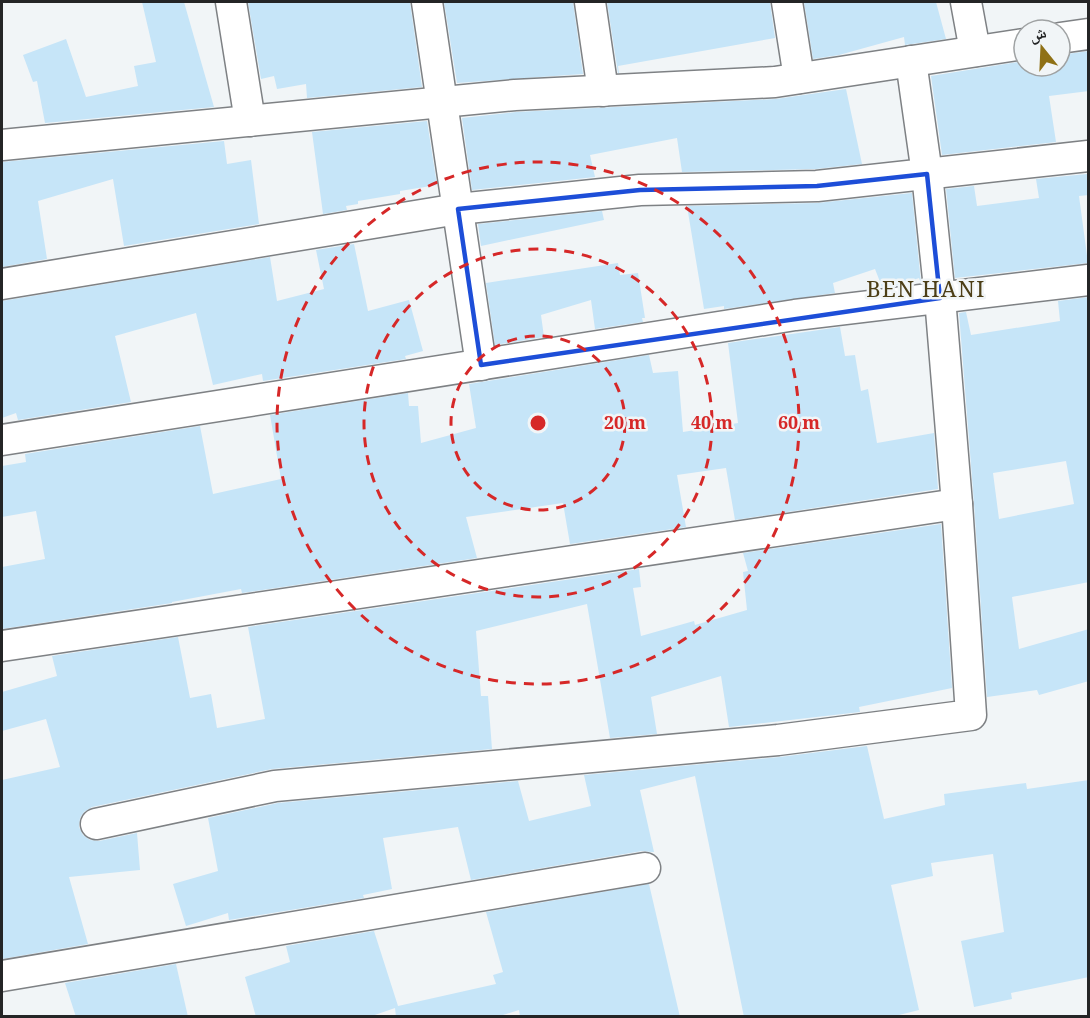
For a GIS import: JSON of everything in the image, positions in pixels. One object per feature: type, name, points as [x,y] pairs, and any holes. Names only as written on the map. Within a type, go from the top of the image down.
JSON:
[{"type":"street","points":[[231,2],[250,121]]},
{"type":"street","points":[[427,2],[481,365]]},
{"type":"street","points":[[590,2],[603,91]]},
{"type":"street","points":[[787,2],[799,78]]},
{"type":"street","points":[[966,2],[975,51]]},
{"type":"street","points":[[1072,36],[1089,34]]},
{"type":"street","points":[[2,145],[515,95],[775,82],[1012,46]]},
{"type":"street","points":[[96,824],[275,786],[778,740],[971,715],[940,298],[927,174],[910,61]]},
{"type":"street","points":[[2,284],[458,209],[640,190],[817,186],[1089,156]]},
{"type":"street","points":[[2,440],[795,315],[1089,280]]},
{"type":"street","points":[[2,646],[957,504]]},
{"type":"street","points":[[2,976],[645,868]]},
{"type":"highlighted area","points":[[927,174],[940,298],[481,365],[458,209],[640,190],[817,186]]},
{"type":"building","points":[[142,2],[184,2],[214,107],[45,123],[37,81],[33,82],[23,55],[66,39],[86,97],[138,86],[134,66],[156,62]]},
{"type":"building","points":[[248,2],[410,2],[422,87],[307,98],[306,84],[277,89],[274,76],[261,79]]},
{"type":"building","points":[[444,2],[573,2],[583,74],[457,83]]},
{"type":"building","points":[[607,2],[770,2],[775,38],[618,66],[618,73]]},
{"type":"building","points":[[804,2],[936,2],[946,39],[905,45],[904,37],[839,55],[813,59]]},
{"type":"building","points":[[1089,51],[1089,91],[1049,96],[1056,142],[942,155],[931,76],[1012,63],[1012,78],[1072,78],[1072,53]]},
{"type":"building","points":[[846,89],[862,164],[816,169],[682,172],[677,138],[590,155],[595,177],[472,190],[462,118],[516,112],[776,99]]},
{"type":"building","points":[[427,121],[437,185],[358,201],[358,204],[346,206],[347,210],[323,214],[312,132]]},
{"type":"building","points":[[224,141],[227,164],[251,160],[259,224],[124,246],[113,179],[38,201],[47,259],[2,267],[2,162]]},
{"type":"building","points":[[1087,174],[1089,195],[1079,196],[1088,263],[955,278],[946,189],[974,186],[977,206],[1039,198],[1036,179]]},
{"type":"building","points":[[912,193],[921,283],[919,278],[899,285],[882,287],[875,269],[833,283],[835,293],[724,309],[724,306],[704,309],[687,206],[817,203]]},
{"type":"building","points":[[602,211],[604,220],[481,246],[478,224]]},
{"type":"building","points":[[354,244],[368,311],[409,300],[423,351],[405,356],[406,359],[263,381],[262,374],[213,385],[196,313],[115,336],[131,402],[18,420],[16,413],[2,418],[2,301],[270,257],[277,301],[324,289],[316,250]]},
{"type":"building","points":[[618,263],[620,275],[638,273],[645,318],[642,318],[643,322],[595,329],[591,300],[541,315],[544,337],[495,345],[486,283]]},
{"type":"building","points":[[1089,297],[1089,582],[1012,597],[1019,649],[1089,629],[1089,681],[1039,695],[1037,690],[987,697],[959,313],[966,312],[971,335],[1060,321],[1058,301]],"holes":[[[1066,461],[1074,504],[999,519],[993,473]]]},
{"type":"building","points":[[840,327],[845,356],[855,355],[861,391],[868,389],[877,443],[934,433],[938,489],[735,520],[726,468],[677,475],[686,527],[570,544],[563,503],[466,517],[477,558],[242,593],[241,589],[172,603],[2,629],[2,567],[45,559],[36,511],[2,517],[2,466],[26,462],[25,454],[200,426],[213,494],[281,479],[270,415],[408,393],[409,406],[418,406],[421,443],[476,428],[469,384],[649,355],[653,373],[678,371],[683,432],[738,423],[728,343]]},
{"type":"building","points":[[941,524],[952,688],[859,707],[860,712],[729,727],[721,676],[651,697],[657,734],[610,738],[587,604],[476,631],[481,696],[488,696],[492,749],[272,769],[92,807],[80,818],[79,827],[83,835],[90,840],[99,841],[137,833],[140,870],[69,877],[88,944],[2,959],[2,780],[60,767],[46,719],[2,731],[2,692],[57,676],[52,656],[178,637],[190,698],[211,694],[217,728],[265,719],[248,627],[639,569],[641,587],[633,588],[641,636],[694,621],[695,625],[747,610],[743,572],[748,571],[743,553]]},
{"type":"building","points":[[867,746],[884,819],[945,805],[944,794],[1026,783],[1027,789],[1089,780],[1089,977],[1011,993],[1012,999],[974,1007],[961,941],[1004,932],[993,854],[931,863],[933,876],[891,885],[919,1010],[891,1017],[744,1017],[695,776],[640,790],[654,852],[642,851],[471,880],[458,827],[383,838],[392,889],[363,895],[364,898],[229,920],[228,913],[186,926],[173,884],[218,871],[208,818],[278,803],[518,781],[529,821],[591,806],[584,775],[780,757]]},
{"type":"building","points":[[649,884],[680,1017],[520,1017],[519,1010],[497,1017],[396,1017],[395,1008],[369,1017],[256,1017],[245,977],[290,962],[286,946],[374,931],[398,1006],[496,984],[493,975],[503,972],[486,912]]},
{"type":"building","points":[[176,964],[188,1017],[76,1017],[65,983]]},
{"type":"district","name":"BEN HANI","points":[[926,292]]}]
